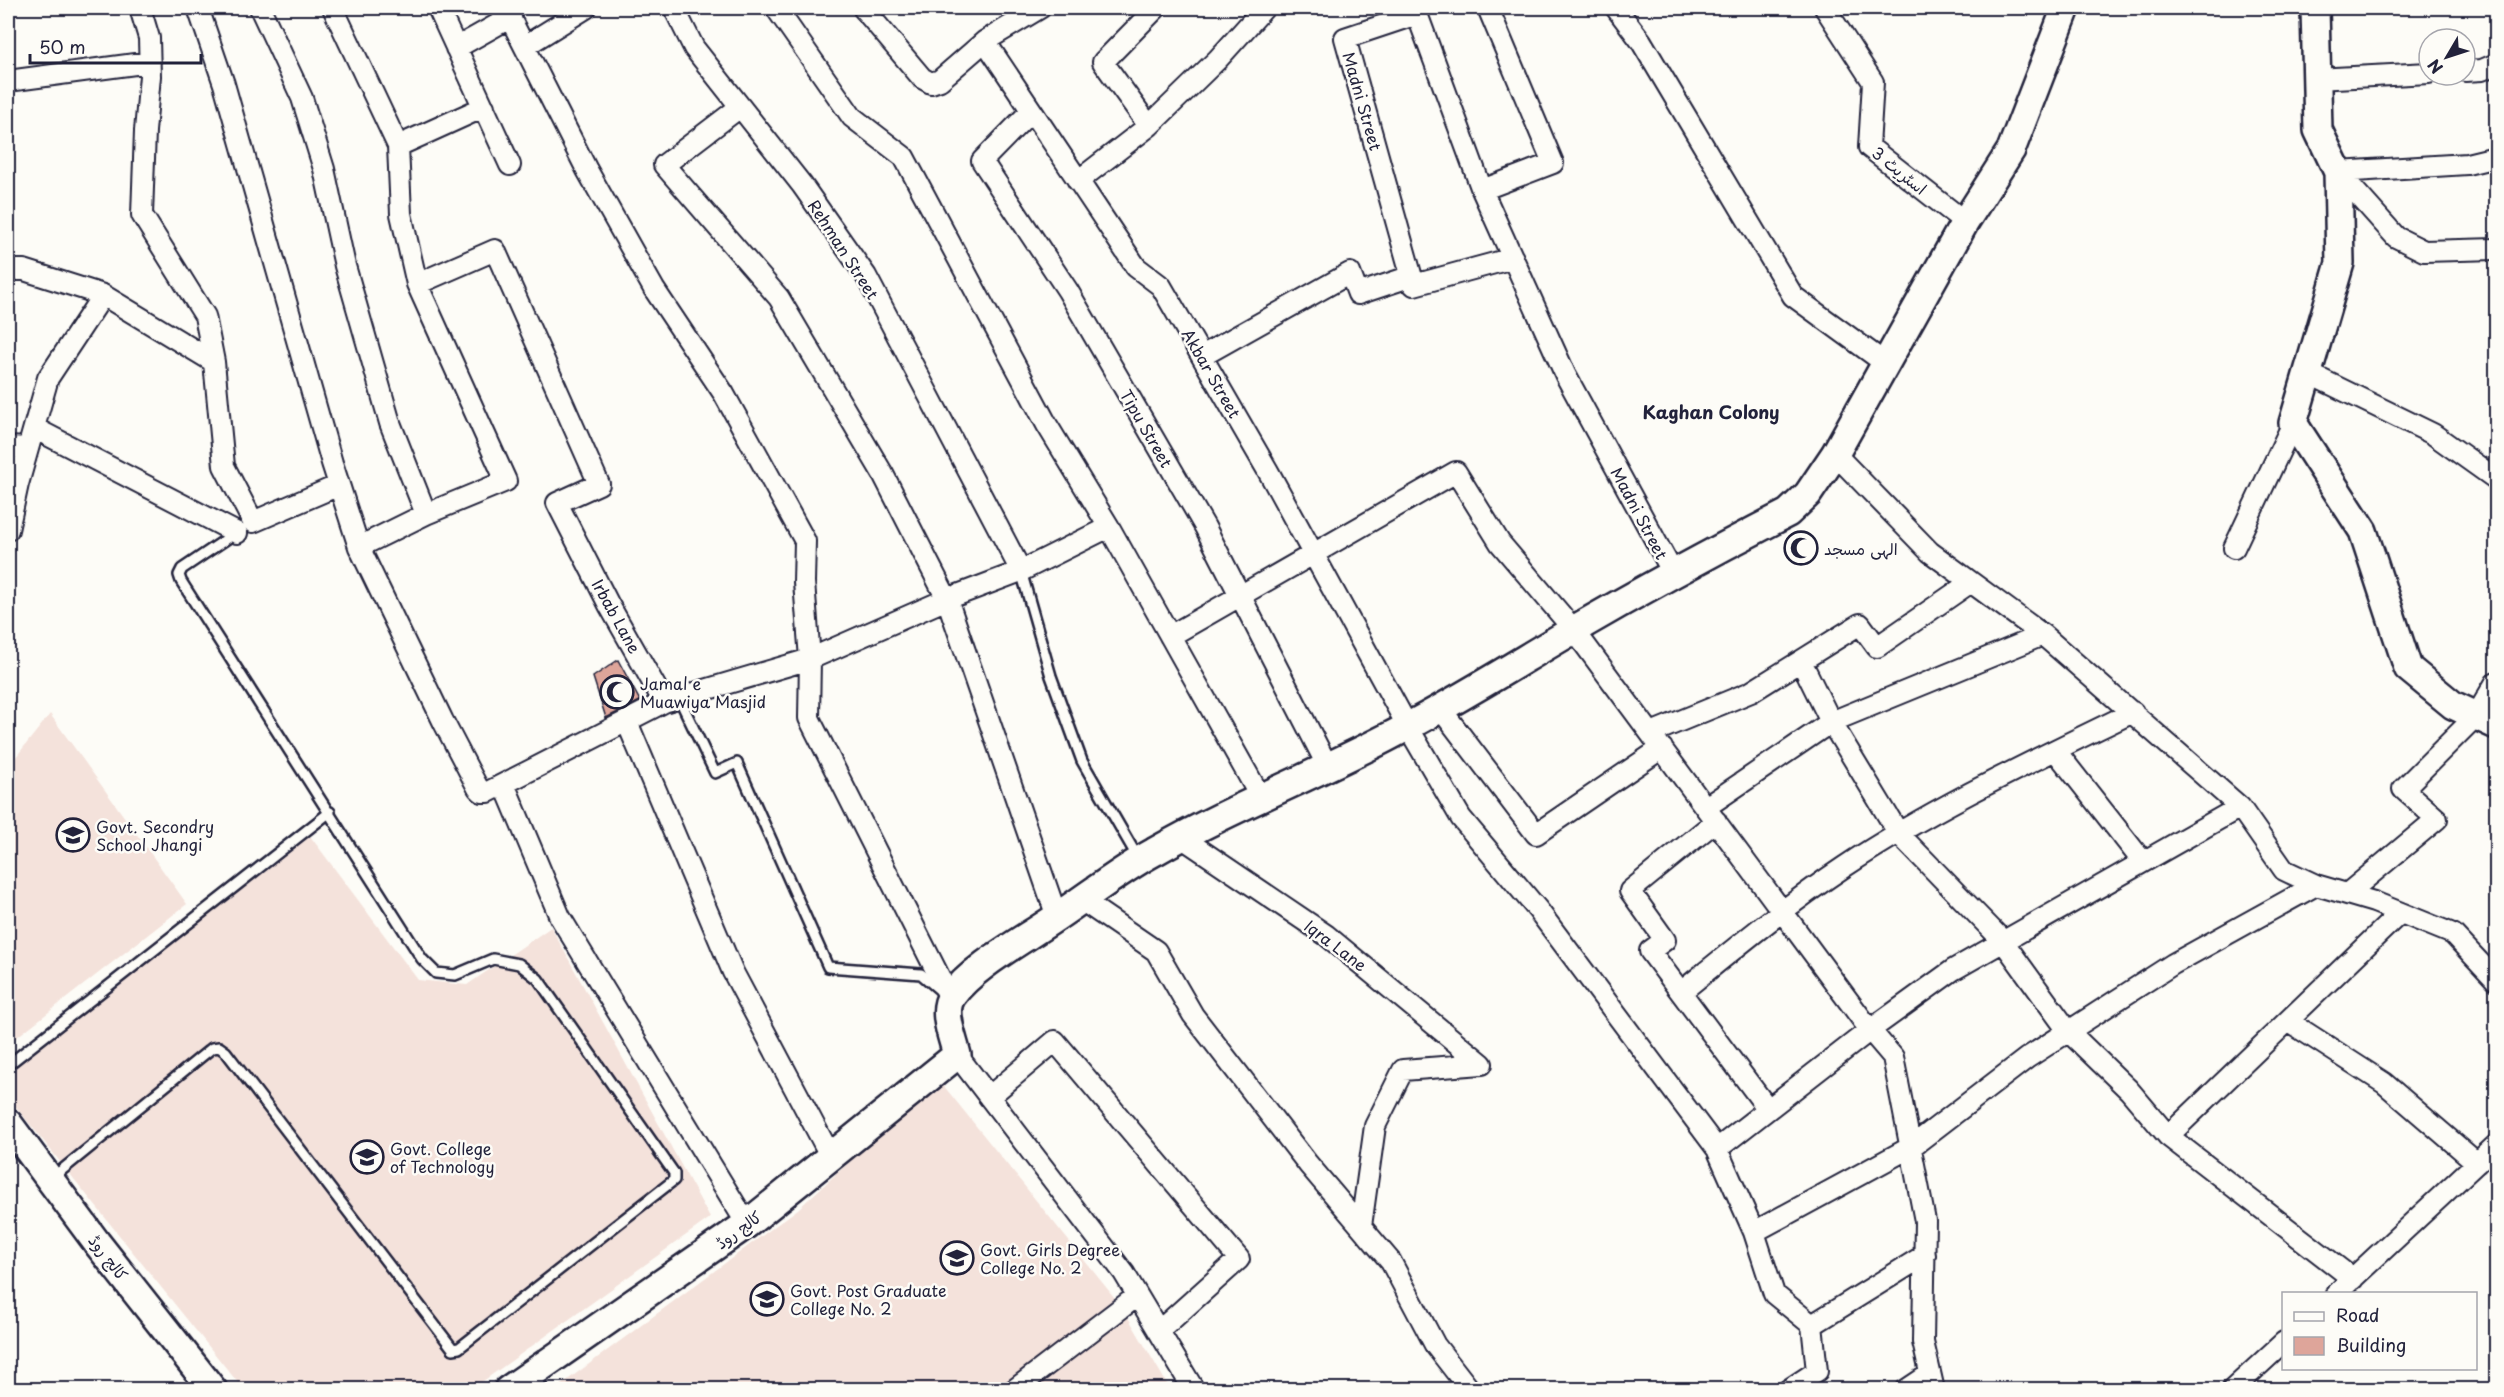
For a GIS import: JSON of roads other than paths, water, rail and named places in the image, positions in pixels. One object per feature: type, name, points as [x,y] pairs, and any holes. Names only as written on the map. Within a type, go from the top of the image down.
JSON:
[{"type":"street","points":[[140,8],[149,38],[150,62],[142,215],[205,316],[214,362],[224,466],[245,528]]},
{"type":"street","points":[[198,8],[227,95],[339,485],[359,546],[443,721],[482,792],[488,792],[672,700],[810,659],[947,599],[1021,571],[1109,527]]},
{"type":"street","points":[[260,8],[302,98],[324,169],[345,266],[390,423],[426,514]]},
{"type":"street","points":[[333,8],[398,147],[401,214],[417,284],[506,481],[426,514],[359,546]]},
{"type":"street","points":[[438,8],[510,165]]},
{"type":"street","points":[[525,46],[586,8]]},
{"type":"street","name":"Rehman Street","points":[[674,8],[694,48],[802,185],[866,276],[1021,571]]},
{"type":"street","points":[[777,8],[852,117],[904,158],[1047,425],[1109,527],[1261,798]]},
{"type":"street","points":[[863,8],[922,78],[932,83],[940,80],[985,41],[1040,8]]},
{"type":"street","points":[[1149,126],[1103,62],[1156,8]]},
{"type":"street","points":[[1078,181],[1149,126],[1218,59],[1264,8]]},
{"type":"street","points":[[1482,190],[1553,163],[1488,8]]},
{"type":"street","points":[[1617,8],[1641,41],[1792,296],[1885,363]]},
{"type":"street","name":"اسٹریٹ 3","points":[[1825,8],[1873,81],[1869,147],[1965,222]]},
{"type":"street","points":[[1194,1389],[1124,1273],[957,1055],[947,1012],[950,999],[958,988],[1000,953],[1140,860],[1181,837],[1408,727],[1673,573],[1788,513],[1799,504],[1835,453],[1965,222],[2011,150],[2066,8]]},
{"type":"street","points":[[2315,8],[2318,130],[2338,172],[2396,237],[2424,251],[2496,249]]},
{"type":"street","points":[[456,48],[508,12],[587,170],[654,290],[724,394],[805,541],[804,582],[810,659],[809,718],[950,999]]},
{"type":"street","name":"Madni Street","points":[[1412,276],[1345,38],[1416,14],[1482,190],[1566,376],[1673,573]]},
{"type":"street","name":"Akbar Street","points":[[985,41],[1136,267],[1161,286],[1461,818],[1538,910],[1717,1149],[1754,1232],[1774,1294],[1812,1325]]},
{"type":"street","points":[[8,81],[150,62]]},
{"type":"street","points":[[2477,70],[2496,64]]},
{"type":"street","points":[[2316,79],[2417,74]]},
{"type":"street","points":[[398,147],[483,107]]},
{"type":"street","points":[[740,107],[664,165],[779,298],[883,474],[947,599],[1057,917]]},
{"type":"street","name":"Tipu Street","points":[[1031,111],[982,161],[1068,291],[1205,527],[1329,767]]},
{"type":"street","points":[[2338,172],[2467,164],[2496,157]]},
{"type":"street","points":[[2234,548],[2293,423],[2340,263],[2338,172]]},
{"type":"street","name":"Irbab Lane","points":[[417,284],[495,250],[599,484],[558,503],[609,605],[672,700]]},
{"type":"street","points":[[1202,356],[1350,273],[1358,294],[1412,276],[1414,285],[1513,258]]},
{"type":"street","points":[[8,270],[24,270],[103,295],[214,362]]},
{"type":"street","points":[[8,530],[48,378],[103,295]]},
{"type":"street","points":[[2308,374],[2433,434],[2496,479]]},
{"type":"street","points":[[2293,423],[2363,531],[2408,668],[2453,705],[2486,721]]},
{"type":"street","points":[[34,428],[245,528],[339,485]]},
{"type":"street","points":[[8,447],[28,448]]},
{"type":"street","points":[[1835,453],[1930,552],[2043,634],[2240,807],[2284,870],[2316,885],[2347,894],[2453,934],[2496,980]]},
{"type":"street","points":[[1170,636],[1456,472],[1500,543],[1574,630],[1870,1030],[1893,1057],[1925,1221],[1923,1342],[1932,1382],[1906,1389]]},
{"type":"street","points":[[1440,708],[1536,834],[1656,740],[1751,693],[1860,624],[1877,647],[1971,582]]},
{"type":"street","points":[[1768,1109],[1650,951],[1665,940],[1630,891],[1711,814],[1831,722],[2043,634]]},
{"type":"street","points":[[1801,661],[1831,722],[1899,834],[2002,940],[2068,1031],[2129,1090],[2168,1136],[2352,1278]]},
{"type":"street","points":[[2347,894],[2437,819],[2403,789],[2486,721],[2496,682]]},
{"type":"street","points":[[1681,992],[1782,910],[1845,866],[1961,796],[2133,712]]},
{"type":"street","points":[[627,722],[733,972],[831,1156]]},
{"type":"street","points":[[2055,750],[2143,862]]},
{"type":"street","points":[[504,784],[560,917],[747,1224]]},
{"type":"street","points":[[1717,1149],[1870,1030],[1953,970],[2002,940],[2055,913],[2240,807]]},
{"type":"street","name":"Iqra Lane","points":[[1181,837],[1326,935],[1482,1064],[1403,1070],[1375,1126],[1361,1226]]},
{"type":"street","points":[[1754,1232],[1911,1147],[2027,1058],[2068,1031],[2173,964],[2316,885]]},
{"type":"street","points":[[1080,899],[1156,951],[1192,1015],[1308,1164],[1391,1262],[1435,1345],[1467,1388]]},
{"type":"street","points":[[2168,1136],[2400,913]]},
{"type":"street","points":[[2288,1021],[2384,1083],[2477,1163]]},
{"type":"street","points":[[989,1097],[1055,1041],[1239,1259],[1159,1331]]},
{"type":"street","name":"کالج روڈ","points":[[508,1389],[538,1381],[747,1224],[957,1055]]},
{"type":"street","name":"کالج روڈ","points":[[8,1123],[213,1389]]},
{"type":"street","points":[[2337,1292],[2496,1145]]},
{"type":"street","points":[[1788,1389],[1816,1371],[1812,1325],[1925,1256]]},
{"type":"street","points":[[1014,1389],[1137,1296]]},
{"type":"street","points":[[2232,1389],[2282,1343]]},
{"type":"lane","points":[[50,1179],[212,1048],[219,1047],[226,1052],[453,1349],[459,1348],[674,1180],[674,1173],[538,979],[519,964],[493,959],[455,975],[436,973],[422,959],[179,575],[182,569],[245,528]]},
{"type":"lane","points":[[1021,571],[1051,676],[1082,761],[1140,860]]},
{"type":"lane","points":[[672,700],[715,773],[737,763],[828,967],[921,974],[950,999]]},
{"type":"lane","points":[[8,1065],[330,812]]},
{"type":"place","name":"الہی مسجد","points":[[1801,548]]},
{"type":"place","name":"Jamal e Muawiya Masjid","points":[[617,692]]},
{"type":"place","name":"Govt. Secondry School Jhangi","points":[[73,835]]},
{"type":"place","name":"Govt. College of Technology","points":[[367,1157]]},
{"type":"place","name":"Govt. Girls Degree College No. 2","points":[[957,1258]]},
{"type":"place","name":"Govt. Post Graduate College No. 2","points":[[767,1299]]},
{"type":"district","name":"Kaghan Colony","points":[[1711,411]]}]
